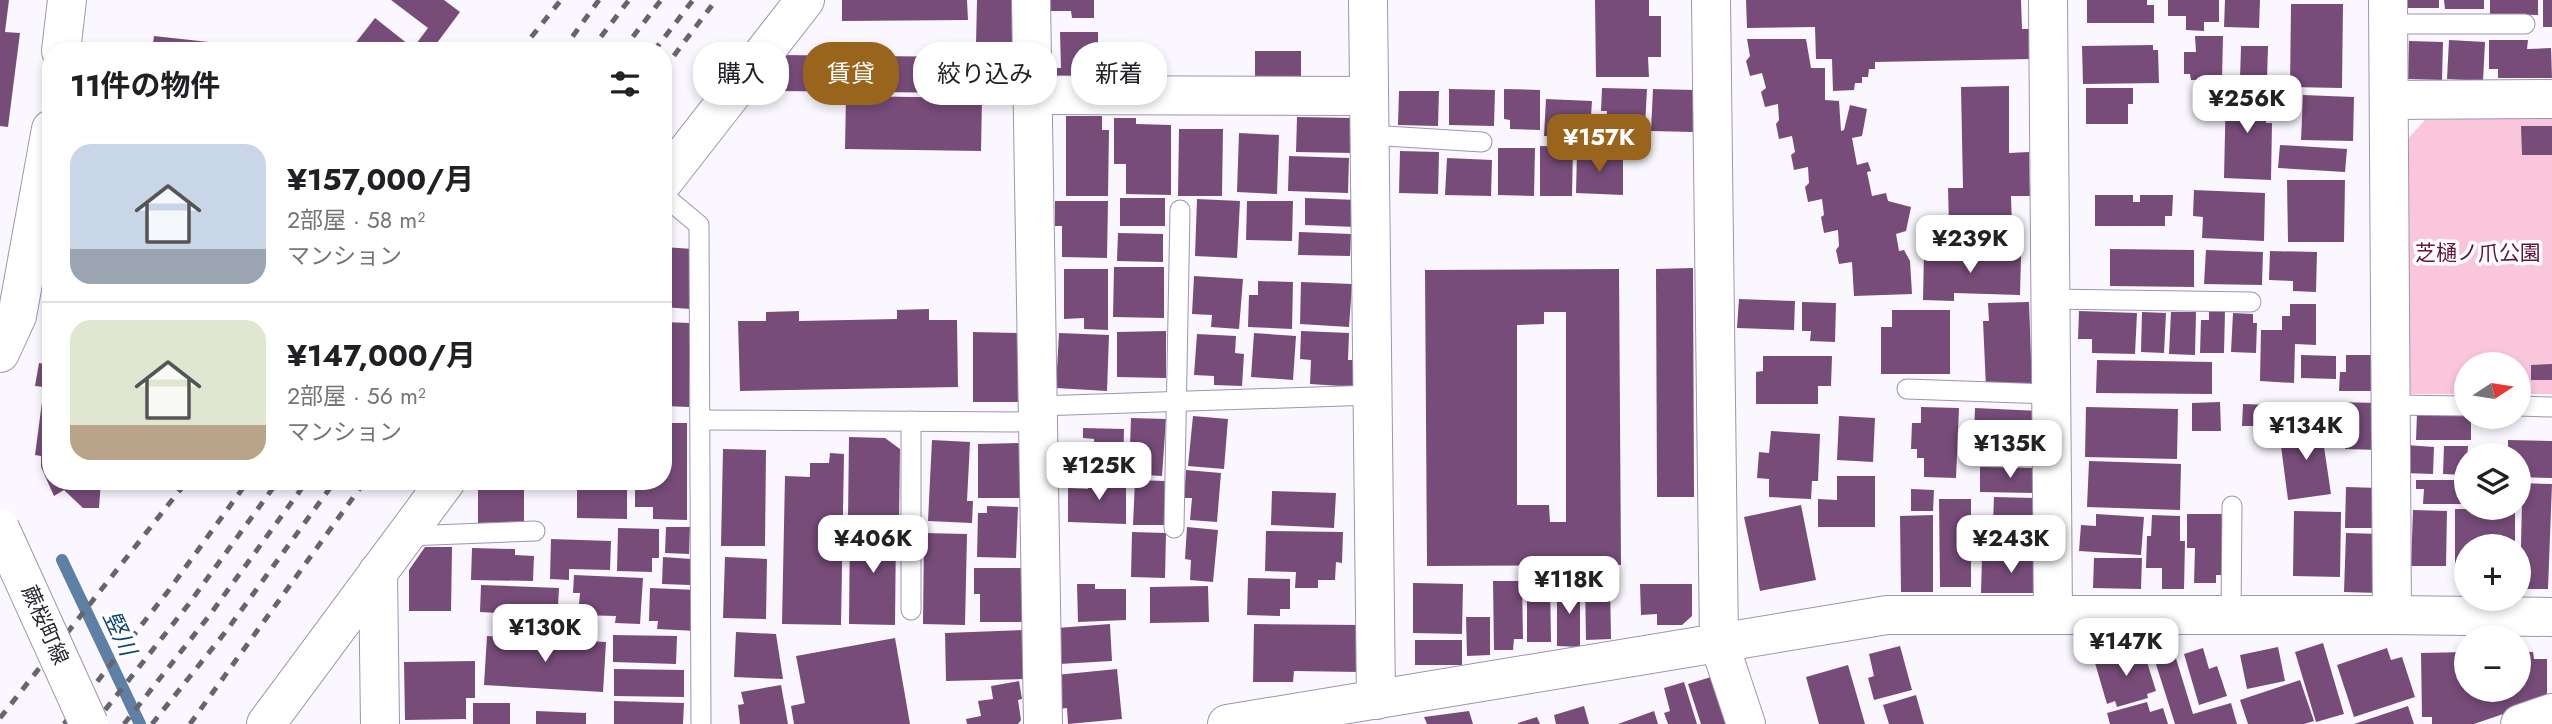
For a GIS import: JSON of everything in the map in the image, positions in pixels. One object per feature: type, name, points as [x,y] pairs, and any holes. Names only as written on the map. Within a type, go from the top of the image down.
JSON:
[{"type":"street","points":[[62,42],[67,0]]},
{"type":"street","points":[[672,170],[804,0]]},
{"type":"street","points":[[1031,0],[1032,42]]},
{"type":"street","points":[[1368,0],[1376,699]]},
{"type":"street","points":[[1711,0],[1719,643],[1746,724]]},
{"type":"street","points":[[2048,0],[2053,615]]},
{"type":"street","points":[[2388,12],[2392,615]]},
{"type":"street","points":[[1057,95],[1370,96]]},
{"type":"street","points":[[2389,100],[2552,99]]},
{"type":"street","points":[[1033,105],[1043,724]]},
{"type":"street","points":[[0,353],[17,316],[42,178]]},
{"type":"street","points":[[266,724],[440,490]]},
{"type":"street","name":"蕨桜町線","points":[[0,528],[89,724]]},
{"type":"street","points":[[378,572],[380,724]]},
{"type":"street","points":[[1227,724],[1339,715],[1376,699],[1887,615],[2552,617]]},
{"type":"lane","points":[[2388,12],[2525,23]]},
{"type":"lane","points":[[1370,135],[1482,142]]},
{"type":"lane","points":[[672,202],[699,225],[701,724]]},
{"type":"lane","points":[[1174,528],[1180,210]]},
{"type":"lane","points":[[2050,299],[2251,302]]},
{"type":"lane","points":[[1908,389],[2052,394]]},
{"type":"lane","points":[[701,420],[911,422],[1176,401],[1373,395]]},
{"type":"lane","points":[[2391,405],[2454,406]]},
{"type":"lane","points":[[2531,406],[2552,407]]},
{"type":"lane","points":[[911,422],[911,610]]},
{"type":"lane","points":[[2231,615],[2232,506]]},
{"type":"lane","points":[[407,536],[535,530]]},
{"type":"green space","name":"芝樋ノ爪公園","points":[[2552,117],[2552,394],[2531,394],[2531,352],[2454,352],[2454,394],[2403,394],[2404,143],[2425,120]]},
{"type":"building","points":[[0,0],[9,0],[5,32],[20,33],[8,127],[0,126]]},
{"type":"building","points":[[391,0],[444,0],[460,12],[438,42],[418,42],[428,28]]},
{"type":"building","points":[[842,0],[967,0],[968,20],[842,21]]},
{"type":"building","points":[[977,0],[1023,0],[1022,42],[976,42]]},
{"type":"building","points":[[1047,0],[1094,0],[1094,18],[1072,18],[1071,11],[1047,11]]},
{"type":"building","points":[[1595,0],[1649,0],[1649,16],[1661,16],[1661,57],[1648,57],[1649,77],[1596,77]]},
{"type":"building","points":[[1746,0],[2021,0],[2022,29],[2030,29],[2030,59],[1875,62],[1875,69],[1869,69],[1868,77],[1862,77],[1862,83],[1855,83],[1854,90],[1833,91],[1832,59],[1816,59],[1815,27],[1747,28]]},
{"type":"building","points":[[2087,0],[2147,0],[2147,5],[2154,5],[2154,23],[2087,23]]},
{"type":"building","points":[[2168,0],[2219,0],[2219,22],[2204,22],[2204,31],[2186,30],[2186,16],[2168,16]]},
{"type":"building","points":[[2225,0],[2260,0],[2259,28],[2224,27]]},
{"type":"building","points":[[2403,0],[2439,0],[2439,8],[2403,8]]},
{"type":"building","points":[[2444,0],[2484,0],[2484,9],[2445,9]]},
{"type":"building","points":[[2490,0],[2538,0],[2538,15],[2490,14]]},
{"type":"building","points":[[2543,0],[2552,0],[2552,27],[2543,27]]},
{"type":"building","points":[[2291,4],[2343,4],[2342,88],[2290,87]]},
{"type":"building","points":[[375,18],[405,42],[356,42]]},
{"type":"building","points":[[1060,32],[1098,32],[1098,42],[1071,42],[1071,88],[1057,88],[1057,68],[1061,68]]},
{"type":"building","points":[[154,36],[209,42],[153,42]]},
{"type":"building","points":[[2195,36],[2223,36],[2222,80],[2191,80],[2190,74],[2184,74],[2184,52],[2196,52]]},
{"type":"building","points":[[1747,39],[1806,39],[1811,68],[1825,68],[1825,100],[1839,101],[1841,131],[1844,130],[1850,105],[1867,109],[1862,136],[1852,138],[1857,165],[1868,162],[1871,171],[1867,172],[1872,196],[1886,193],[1888,201],[1911,207],[1906,231],[1896,234],[1899,251],[1904,250],[1910,261],[1912,294],[1854,296],[1852,262],[1839,264],[1836,250],[1839,246],[1838,230],[1824,233],[1822,199],[1808,202],[1805,187],[1809,183],[1808,167],[1794,170],[1791,155],[1795,152],[1792,136],[1779,139],[1776,124],[1779,120],[1778,104],[1765,107],[1761,92],[1766,88],[1762,73],[1750,76],[1746,61],[1750,56]]},
{"type":"building","points":[[2449,40],[2485,42],[2483,81],[2447,79]]},
{"type":"building","points":[[2489,40],[2528,40],[2527,49],[2551,48],[2552,78],[2498,78],[2498,69],[2489,69]]},
{"type":"building","points":[[2409,41],[2443,42],[2442,80],[2408,79]]},
{"type":"building","points":[[2153,45],[2153,50],[2158,50],[2159,83],[2083,84],[2082,46]]},
{"type":"building","points":[[2241,46],[2268,46],[2267,80],[2240,79]]},
{"type":"building","points":[[1255,51],[1301,51],[1301,79],[1255,78]]},
{"type":"building","points":[[789,55],[803,55],[803,91],[789,91]]},
{"type":"building","points":[[899,56],[913,56],[913,92],[899,92]]},
{"type":"building","points":[[2009,86],[2009,153],[2029,152],[2030,196],[2011,196],[2012,228],[2006,228],[2006,238],[1988,238],[1988,231],[1967,232],[1962,226],[1949,226],[1948,188],[1963,188],[1961,87]]},
{"type":"building","points":[[1602,88],[1647,89],[1645,126],[1606,124],[1607,111],[1601,111]]},
{"type":"building","points":[[2086,88],[2133,88],[2133,104],[2128,104],[2128,124],[2086,124]]},
{"type":"building","points":[[2226,88],[2267,89],[2266,123],[2272,123],[2271,180],[2224,178]]},
{"type":"building","points":[[1449,89],[1495,90],[1494,126],[1449,125]]},
{"type":"building","points":[[1504,89],[1540,90],[1540,130],[1510,129],[1510,120],[1504,119]]},
{"type":"building","points":[[1653,89],[1694,90],[1693,132],[1651,131]]},
{"type":"building","points":[[1399,91],[1439,91],[1438,126],[1398,125]]},
{"type":"building","points":[[2303,95],[2354,97],[2353,141],[2301,140]]},
{"type":"building","points":[[899,97],[913,97],[913,105],[982,105],[981,151],[845,149],[846,105],[899,105]]},
{"type":"building","points":[[1546,99],[1592,101],[1590,131],[1578,130],[1577,138],[1544,136]]},
{"type":"building","points":[[1066,116],[1102,116],[1102,130],[1109,130],[1108,196],[1066,196]]},
{"type":"building","points":[[1297,117],[1353,118],[1353,153],[1296,152]]},
{"type":"building","points":[[1114,118],[1136,118],[1136,124],[1171,125],[1171,195],[1126,194],[1126,164],[1114,164]]},
{"type":"building","points":[[2521,126],[2552,126],[2552,155],[2522,155]]},
{"type":"building","points":[[1179,129],[1223,129],[1222,196],[1178,196]]},
{"type":"building","points":[[1239,133],[1279,135],[1277,194],[1237,192]]},
{"type":"building","points":[[2280,145],[2347,149],[2345,172],[2278,168]]},
{"type":"building","points":[[1540,146],[1573,147],[1572,196],[1540,196]]},
{"type":"building","points":[[1498,148],[1535,148],[1534,196],[1498,195]]},
{"type":"building","points":[[1400,151],[1439,152],[1438,194],[1399,193]]},
{"type":"building","points":[[1577,152],[1617,153],[1617,160],[1623,160],[1623,195],[1576,193]]},
{"type":"building","points":[[1289,156],[1349,158],[1348,193],[1288,191]]},
{"type":"building","points":[[1447,158],[1492,160],[1491,196],[1445,195]]},
{"type":"building","points":[[2287,180],[2345,180],[2344,242],[2288,242]]},
{"type":"building","points":[[2194,190],[2265,193],[2264,241],[2202,238],[2203,217],[2193,216]]},
{"type":"building","points":[[2095,195],[2133,195],[2133,202],[2140,202],[2140,195],[2173,195],[2172,216],[2165,216],[2165,226],[2095,226]]},
{"type":"building","points":[[1120,198],[1165,198],[1165,226],[1120,226]]},
{"type":"building","points":[[1305,198],[1357,200],[1356,227],[1305,225]]},
{"type":"building","points":[[1197,199],[1240,201],[1237,258],[1195,256]]},
{"type":"building","points":[[1055,201],[1108,201],[1107,258],[1062,257],[1062,226],[1055,226]]},
{"type":"building","points":[[1247,201],[1293,201],[1292,241],[1246,240]]},
{"type":"building","points":[[1299,232],[1351,234],[1350,256],[1298,255]]},
{"type":"building","points":[[1118,233],[1163,234],[1163,262],[1117,261]]},
{"type":"building","points":[[672,248],[693,249],[690,309],[672,308]]},
{"type":"building","points":[[2110,249],[2194,250],[2194,287],[2110,286]]},
{"type":"building","points":[[2206,250],[2263,252],[2262,285],[2204,284]]},
{"type":"building","points":[[2270,251],[2317,252],[2316,292],[2293,291],[2293,281],[2269,280]]},
{"type":"building","points":[[1924,253],[2021,256],[2020,295],[1954,293],[1954,301],[1923,300]]},
{"type":"building","points":[[1114,267],[1164,267],[1164,318],[1113,317]]},
{"type":"building","points":[[1693,268],[1694,497],[1657,497],[1656,269]]},
{"type":"building","points":[[1064,269],[1108,269],[1108,330],[1084,329],[1084,318],[1064,319]]},
{"type":"building","points":[[1619,269],[1621,565],[1427,566],[1425,270]],"holes":[[[1544,312],[1566,312],[1566,522],[1550,522],[1549,505],[1517,505],[1517,325],[1544,324]]]},
{"type":"building","points":[[1194,276],[1243,279],[1239,329],[1211,327],[1212,315],[1192,314]]},
{"type":"building","points":[[1258,281],[1293,282],[1292,329],[1248,327],[1249,295],[1258,295]]},
{"type":"building","points":[[1301,282],[1352,284],[1349,327],[1300,324]]},
{"type":"building","points":[[1739,299],[1795,301],[1794,330],[1737,328]]},
{"type":"building","points":[[1802,302],[1836,303],[1835,342],[1810,341],[1811,331],[1802,331]]},
{"type":"building","points":[[2029,302],[2032,386],[1986,388],[1983,321],[1989,321],[1988,303]]},
{"type":"building","points":[[2290,304],[2316,304],[2316,345],[2295,344],[2294,383],[2260,381],[2261,330],[2282,330],[2282,316],[2290,316]]},
{"type":"building","points":[[929,309],[929,320],[957,320],[958,387],[740,391],[738,321],[766,321],[766,312],[799,311],[799,321],[897,319],[897,310]]},
{"type":"building","points":[[1892,310],[1950,310],[1950,374],[1881,374],[1881,327],[1892,327]]},
{"type":"building","points":[[2079,311],[2137,313],[2135,354],[2092,353],[2092,339],[2078,339]]},
{"type":"building","points":[[2209,311],[2225,311],[2224,353],[2200,353],[2201,320],[2209,320]]},
{"type":"building","points":[[2142,312],[2166,313],[2164,353],[2141,352]]},
{"type":"building","points":[[2171,312],[2196,312],[2195,355],[2169,354]]},
{"type":"building","points":[[2233,313],[2253,314],[2253,323],[2257,323],[2256,353],[2231,352]]},
{"type":"building","points":[[672,322],[690,323],[689,407],[672,406]]},
{"type":"building","points":[[1166,331],[1166,378],[1117,377],[1117,332]]},
{"type":"building","points":[[1301,331],[1349,333],[1348,360],[1358,360],[1357,387],[1310,384],[1311,360],[1300,359]]},
{"type":"building","points":[[973,332],[1024,333],[1024,402],[973,402]]},
{"type":"building","points":[[1059,333],[1109,335],[1107,391],[1056,388]]},
{"type":"building","points":[[1254,333],[1296,336],[1293,380],[1251,377]]},
{"type":"building","points":[[1197,334],[1236,336],[1235,353],[1244,354],[1242,386],[1214,385],[1214,376],[1194,375]]},
{"type":"building","points":[[2301,355],[2336,356],[2336,379],[2301,378]]},
{"type":"building","points":[[2346,355],[2378,355],[2378,391],[2339,391],[2340,372],[2346,372]]},
{"type":"building","points":[[1763,356],[1832,356],[1831,386],[1818,386],[1818,404],[1756,404],[1756,372],[1763,371]]},
{"type":"building","points":[[2097,360],[2212,362],[2212,394],[2096,393]]},
{"type":"building","points":[[39,363],[42,364],[42,387],[35,386]]},
{"type":"building","points":[[2552,364],[2552,380],[2531,380],[2531,365]]},
{"type":"building","points":[[42,402],[42,469],[41,456],[35,455]]},
{"type":"building","points":[[2220,402],[2221,431],[2192,431],[2192,403]]},
{"type":"building","points":[[2334,402],[2379,403],[2378,450],[2345,449],[2346,418],[2334,418]]},
{"type":"building","points":[[2243,404],[2271,405],[2271,426],[2242,426]]},
{"type":"building","points":[[1921,407],[1959,408],[1956,478],[1924,477],[1924,458],[1917,458],[1917,449],[1911,449],[1912,423],[1921,423]]},
{"type":"building","points":[[2086,407],[2178,409],[2177,459],[2085,457]]},
{"type":"building","points":[[1975,408],[2038,411],[2036,453],[2016,452],[2016,463],[1981,462],[1982,435],[1974,435]]},
{"type":"building","points":[[2417,413],[2454,414],[2454,429],[2471,429],[2471,440],[2416,440]]},
{"type":"building","points":[[1193,416],[1228,419],[1224,469],[1188,466]]},
{"type":"building","points":[[1839,416],[1875,418],[1873,462],[1837,460]]},
{"type":"building","points":[[1131,418],[1166,419],[1162,476],[1129,474]]},
{"type":"building","points":[[2320,420],[2331,494],[2288,500],[2281,446],[2290,445],[2287,425]]},
{"type":"building","points":[[672,423],[687,423],[687,520],[653,519],[653,507],[635,507],[635,490],[672,490]]},
{"type":"building","points":[[1083,428],[1124,429],[1123,474],[1076,473],[1077,451],[1095,452],[1094,439],[1083,438]]},
{"type":"building","points":[[1771,431],[1820,434],[1818,481],[1812,481],[1811,499],[1769,497],[1769,479],[1757,478],[1759,452],[1769,453]]},
{"type":"building","points":[[849,437],[885,438],[900,449],[899,522],[848,520]]},
{"type":"building","points":[[932,440],[970,442],[967,501],[973,501],[972,523],[928,521]]},
{"type":"building","points":[[2508,440],[2552,441],[2552,478],[2531,477],[2531,443],[2508,443]]},
{"type":"building","points":[[1023,443],[1024,498],[978,498],[978,444]]},
{"type":"building","points":[[2406,445],[2434,447],[2433,474],[2405,473]]},
{"type":"building","points":[[2444,446],[2454,446],[2454,474],[2443,474]]},
{"type":"building","points":[[723,449],[766,450],[765,546],[721,546]]},
{"type":"building","points":[[830,453],[844,454],[841,625],[782,624],[785,476],[810,477],[810,463],[829,463]]},
{"type":"building","points":[[2089,461],[2181,464],[2180,510],[2087,507]]},
{"type":"building","points":[[1980,467],[2039,468],[2039,493],[1980,492]]},
{"type":"building","points":[[1186,470],[1221,473],[1217,522],[1190,520],[1192,498],[1184,498]]},
{"type":"building","points":[[1837,476],[1875,476],[1875,527],[1818,527],[1818,499],[1837,500]]},
{"type":"building","points":[[1089,477],[1126,479],[1126,524],[1068,522],[1068,488],[1088,489]]},
{"type":"building","points":[[1135,480],[1165,481],[1165,525],[1133,525]]},
{"type":"building","points":[[2416,480],[2454,480],[2454,504],[2423,504],[2424,489],[2416,489]]},
{"type":"building","points":[[2531,483],[2552,484],[2548,589],[2531,589],[2531,534],[2521,534],[2522,520],[2531,520]]},
{"type":"building","points":[[2346,487],[2379,488],[2379,528],[2345,528]]},
{"type":"building","points":[[1911,489],[1934,490],[1933,511],[1911,511]]},
{"type":"building","points":[[51,490],[64,490],[54,496]]},
{"type":"building","points":[[64,490],[100,490],[99,508],[83,508]]},
{"type":"building","points":[[478,490],[524,490],[524,522],[478,523]]},
{"type":"building","points":[[577,490],[627,490],[627,519],[577,518]]},
{"type":"building","points":[[1272,491],[1336,493],[1334,528],[1271,525]]},
{"type":"building","points":[[1994,497],[2034,498],[2032,549],[1992,548]]},
{"type":"building","points":[[1939,499],[1971,499],[1971,587],[1940,587]]},
{"type":"building","points":[[1801,505],[1816,580],[1760,591],[1744,517]]},
{"type":"building","points":[[987,506],[1018,507],[1016,558],[977,557],[978,513],[987,513]]},
{"type":"building","points":[[2413,510],[2447,511],[2446,566],[2411,566]]},
{"type":"building","points":[[2294,511],[2341,512],[2340,577],[2293,576]]},
{"type":"building","points":[[2096,514],[2144,517],[2141,555],[2079,551],[2081,525],[2096,526]]},
{"type":"building","points":[[2187,514],[2224,514],[2223,575],[2216,575],[2216,583],[2194,583],[2195,548],[2187,548]]},
{"type":"building","points":[[1933,515],[1933,592],[1901,592],[1900,516]]},
{"type":"building","points":[[2152,515],[2180,516],[2180,541],[2185,541],[2184,589],[2162,589],[2162,568],[2146,568],[2147,536],[2151,536]]},
{"type":"building","points":[[2455,520],[2515,520],[2515,534],[2455,534]]},
{"type":"building","points":[[850,525],[896,526],[895,625],[849,624]]},
{"type":"building","points":[[666,527],[690,527],[689,554],[665,553]]},
{"type":"building","points":[[1187,527],[1218,530],[1213,582],[1190,580],[1191,560],[1185,559]]},
{"type":"building","points":[[618,528],[659,529],[659,558],[652,558],[652,572],[617,571]]},
{"type":"building","points":[[1266,531],[1343,532],[1342,563],[1336,562],[1335,580],[1318,580],[1318,588],[1295,588],[1296,572],[1265,571]]},
{"type":"building","points":[[1132,532],[1166,533],[1165,578],[1131,577]]},
{"type":"building","points":[[924,533],[967,534],[965,625],[923,624]]},
{"type":"building","points":[[2346,533],[2381,534],[2379,593],[2344,592]]},
{"type":"building","points":[[551,539],[611,541],[610,570],[569,569],[569,580],[550,579]]},
{"type":"building","points":[[425,547],[452,547],[451,611],[409,611],[409,570]]},
{"type":"building","points":[[472,548],[515,549],[515,555],[534,556],[533,581],[471,580]]},
{"type":"building","points":[[1982,556],[2040,556],[2040,593],[1981,593]]},
{"type":"building","points":[[663,557],[691,559],[690,585],[662,584]]},
{"type":"building","points":[[725,557],[767,559],[766,619],[723,618]]},
{"type":"building","points":[[2094,558],[2142,558],[2141,589],[2093,588]]},
{"type":"building","points":[[974,568],[1024,568],[1028,622],[980,622],[980,594],[974,594]]},
{"type":"building","points":[[574,575],[643,578],[640,624],[615,623],[616,616],[578,615],[580,593],[573,593]]},
{"type":"building","points":[[1248,578],[1290,579],[1290,609],[1280,609],[1280,616],[1247,615]]},
{"type":"building","points":[[1493,581],[1522,581],[1523,639],[1514,639],[1513,650],[1494,650]]},
{"type":"building","points":[[1527,581],[1550,581],[1551,642],[1527,642]]},
{"type":"building","points":[[1610,582],[1611,639],[1586,640],[1585,583]]},
{"type":"building","points":[[1413,583],[1463,584],[1462,634],[1413,633]]},
{"type":"building","points":[[1077,584],[1095,584],[1095,589],[1126,589],[1126,620],[1078,622]]},
{"type":"building","points":[[1640,584],[1692,584],[1692,616],[1682,625],[1657,625],[1657,614],[1641,615]]},
{"type":"building","points":[[481,585],[559,588],[557,624],[513,622],[514,614],[480,612]]},
{"type":"building","points":[[1557,585],[1580,585],[1580,647],[1557,646]]},
{"type":"building","points":[[1208,586],[1209,622],[1150,623],[1150,587]]},
{"type":"building","points":[[650,588],[697,590],[696,631],[657,629],[658,621],[649,621]]},
{"type":"building","points":[[1466,617],[1490,617],[1490,655],[1467,656]]},
{"type":"building","points":[[1110,624],[1112,661],[1059,664],[1057,628]]},
{"type":"building","points":[[1254,624],[1361,625],[1360,672],[1294,671],[1293,682],[1253,682]]},
{"type":"building","points":[[1024,630],[1026,679],[946,681],[945,633]]},
{"type":"building","points":[[736,632],[776,634],[783,679],[734,677]]},
{"type":"building","points":[[613,635],[677,636],[676,664],[613,662]]},
{"type":"building","points":[[487,636],[606,642],[603,692],[484,685]]},
{"type":"building","points":[[895,638],[910,724],[794,724],[791,706],[805,703],[796,656]]},
{"type":"building","points":[[1415,640],[1462,640],[1462,665],[1415,665]]},
{"type":"building","points":[[2323,643],[2344,714],[2316,722],[2295,652]]},
{"type":"building","points":[[1900,646],[1912,690],[1874,700],[1868,678],[1874,676],[1869,654]]},
{"type":"building","points":[[2278,647],[2285,681],[2247,689],[2240,655]]},
{"type":"building","points":[[2203,648],[2209,669],[2217,666],[2227,696],[2199,705],[2184,654]]},
{"type":"building","points":[[2387,648],[2391,660],[2402,657],[2415,697],[2354,717],[2337,665]]},
{"type":"building","points":[[2143,649],[2156,691],[2147,694],[2148,698],[2117,707],[2115,701],[2107,704],[2095,663]]},
{"type":"building","points":[[2174,652],[2193,714],[2231,703],[2237,724],[2175,724],[2154,658]]},
{"type":"building","points":[[2454,652],[2454,702],[2531,702],[2533,652],[2534,659],[2547,659],[2547,699],[2474,724],[2432,724],[2432,717],[2422,717],[2421,653]]},
{"type":"building","points":[[475,661],[475,698],[466,698],[466,719],[405,720],[404,662]]},
{"type":"building","points":[[1848,665],[1865,724],[1819,724],[1806,677]]},
{"type":"building","points":[[614,669],[684,670],[684,697],[614,696]]},
{"type":"building","points":[[1117,669],[1122,719],[1068,724],[1067,708],[1059,709],[1056,675]]},
{"type":"building","points":[[1721,674],[1736,724],[1701,724],[1688,684]]},
{"type":"building","points":[[2300,680],[2314,721],[2304,724],[2248,724],[2240,700]]},
{"type":"building","points":[[1019,681],[1022,699],[1018,700],[1021,720],[1018,724],[967,724],[966,719],[981,716],[978,701],[993,699],[991,686]]},
{"type":"building","points":[[1684,682],[1697,724],[1668,724],[1664,713],[1670,711],[1664,688]]},
{"type":"building","points":[[781,685],[788,724],[740,724],[738,705],[744,704],[741,692]]},
{"type":"building","points":[[1916,695],[1924,724],[1889,724],[1883,705]]},
{"type":"building","points":[[614,701],[684,703],[683,724],[614,724]]},
{"type":"building","points":[[2147,702],[2150,712],[2163,708],[2168,724],[2110,724],[2107,713]]},
{"type":"building","points":[[473,703],[510,703],[510,724],[473,724]]},
{"type":"building","points":[[1584,706],[1589,724],[1556,724],[1554,715]]},
{"type":"building","points":[[2408,706],[2414,724],[2354,724]]},
{"type":"building","points":[[536,711],[586,713],[586,724],[536,724]]},
{"type":"building","points":[[1469,711],[1473,724],[1427,724],[1424,717]]},
{"type":"building","points":[[1654,711],[1658,724],[1618,724]]},
{"type":"building","points":[[1537,717],[1540,724],[1518,724],[1518,723]]},
{"type":"waterway","name":"竪川","points":[[62,560],[140,724]]},
{"type":"railway","points":[[527,42],[561,0]]},
{"type":"railway","points":[[569,42],[599,0]]},
{"type":"railway","points":[[597,42],[629,0]]},
{"type":"railway","points":[[629,42],[661,0]]},
{"type":"railway","points":[[661,42],[693,0]]},
{"type":"railway","points":[[672,58],[716,0]]},
{"type":"railway","points":[[0,718],[180,490]]},
{"type":"railway","points":[[64,724],[169,590],[241,490]]},
{"type":"railway","points":[[94,724],[188,605],[271,490]]},
{"type":"railway","points":[[124,724],[209,616],[300,490]]},
{"type":"railway","points":[[152,724],[227,630],[328,490]]},
{"type":"railway","points":[[190,724],[359,490]]}]
